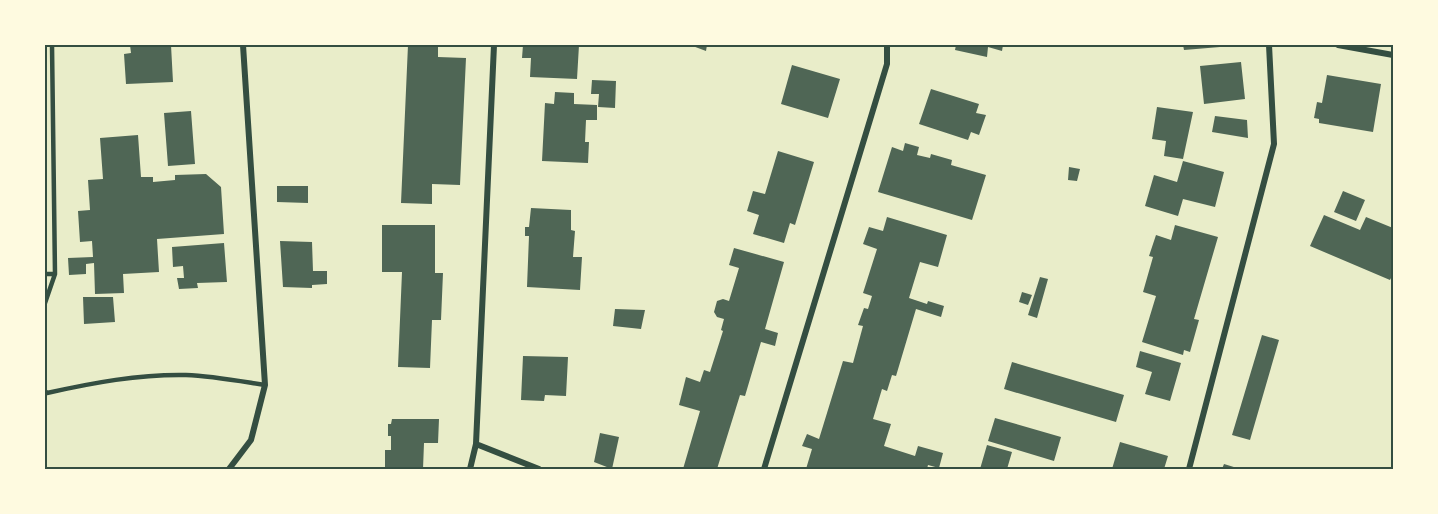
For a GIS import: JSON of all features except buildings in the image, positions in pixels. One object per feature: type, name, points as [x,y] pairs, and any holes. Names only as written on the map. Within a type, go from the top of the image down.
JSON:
[{"type":"street","points":[[229,469],[251,440],[265,385],[243,45]]},
{"type":"street","points":[[471,469],[476,444],[494,45]]},
{"type":"street","points":[[764,469],[887,64],[887,45]]},
{"type":"street","points":[[1189,469],[1274,144],[1269,45]]},
{"type":"street","points":[[1338,45],[1393,55]]},
{"type":"street","points":[[476,444],[539,469]]},
{"type":"lane","points":[[45,303],[55,274],[52,45]]},
{"type":"lane","points":[[45,274],[55,274]]},
{"type":"lane","points":[[45,391],[103,381],[164,375],[188,375],[265,385]]}]
